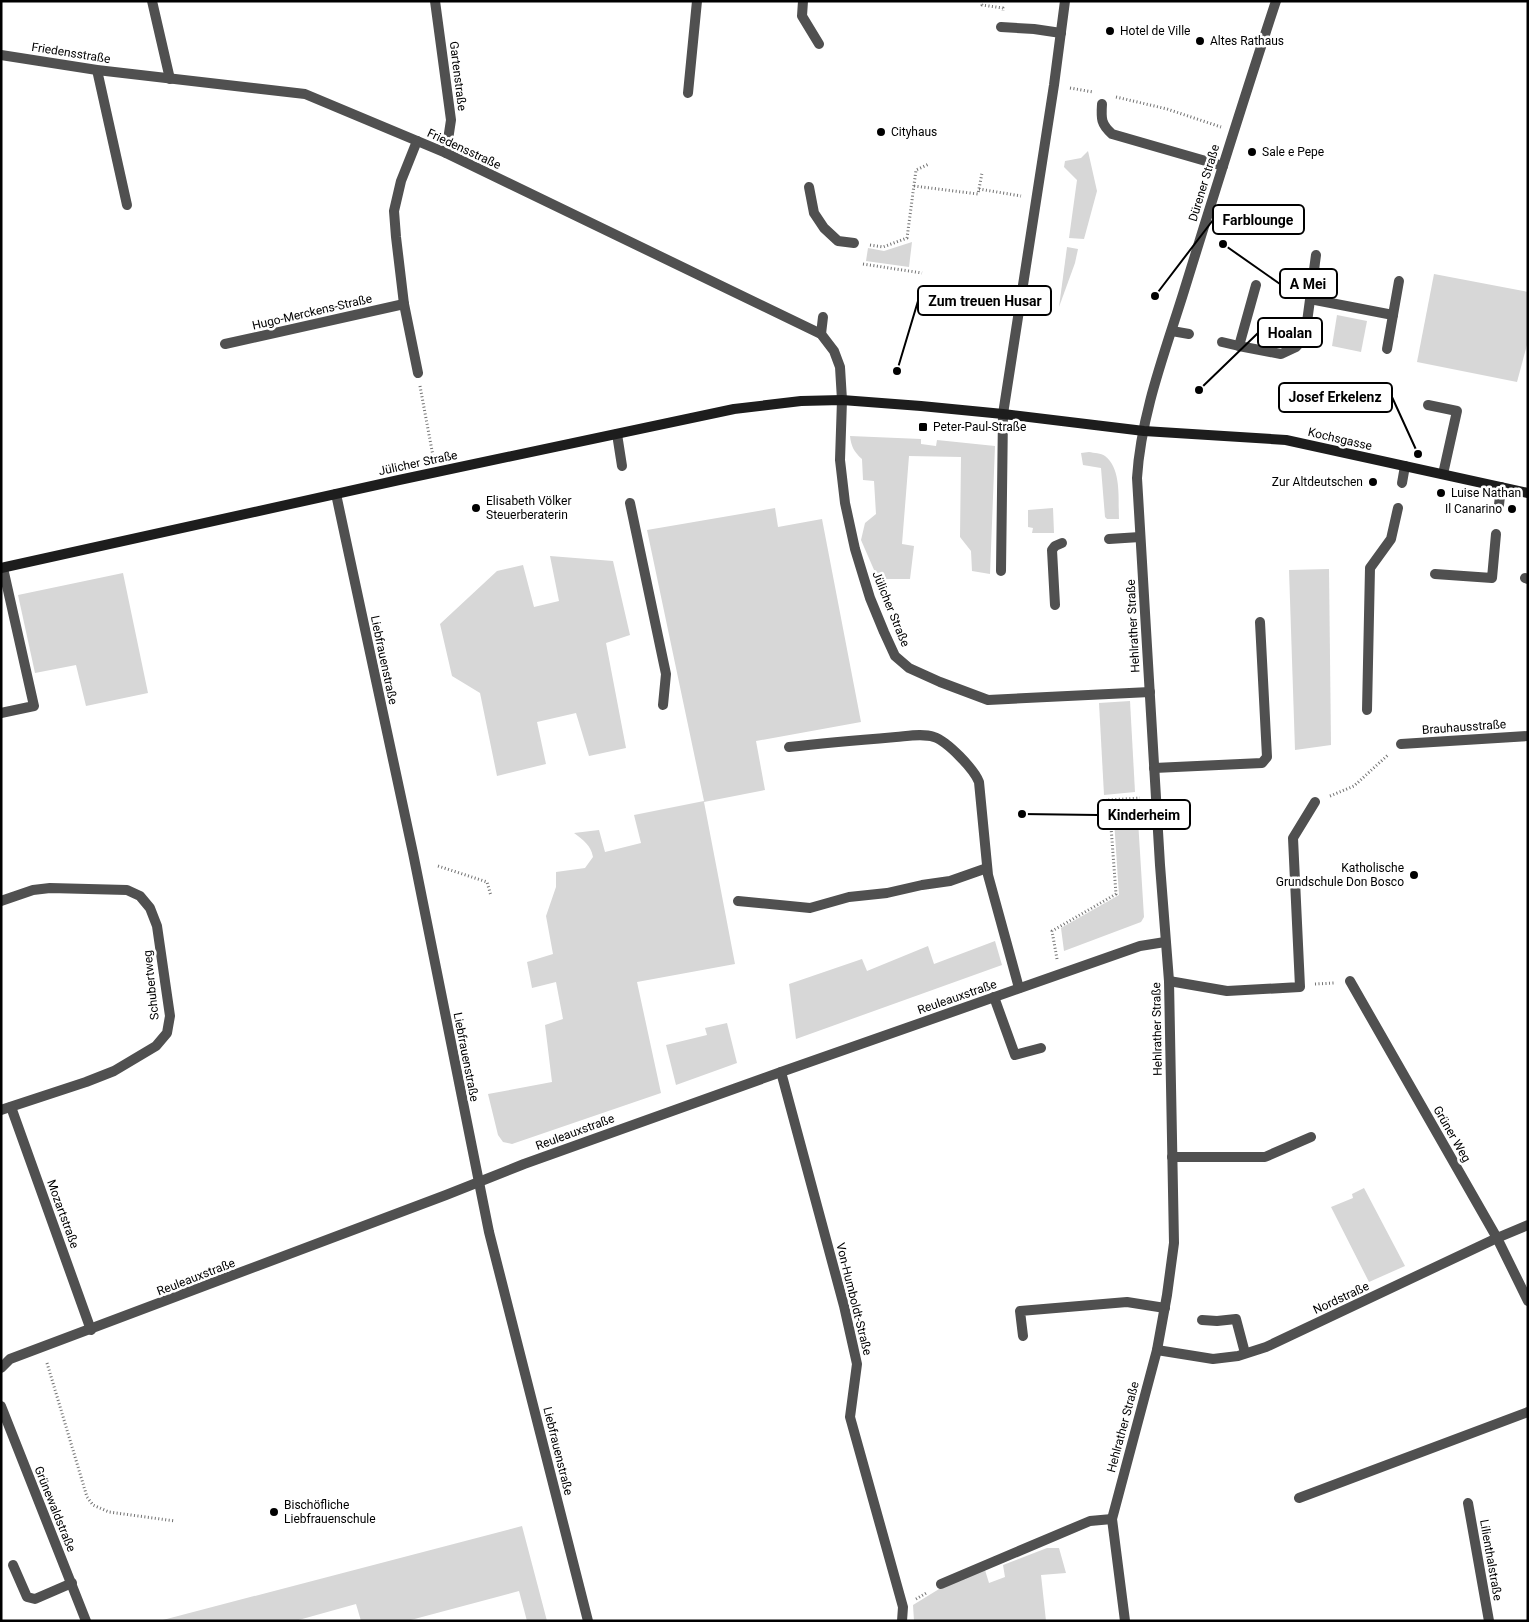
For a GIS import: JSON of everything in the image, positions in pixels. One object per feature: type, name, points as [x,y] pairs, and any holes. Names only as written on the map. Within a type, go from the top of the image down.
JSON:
[{"type":"street","points":[[152,1],[170,79]]},
{"type":"street","name":"Gartenstraße","points":[[435,1],[451,120],[446,153]]},
{"type":"street","points":[[688,92],[697,1]]},
{"type":"street","points":[[803,1],[802,16],[819,44]]},
{"type":"street","points":[[1001,571],[1002,414],[1065,1]]},
{"type":"street","name":"Dürener Straße","points":[[1144,431],[1150,400],[1233,131],[1276,1]]},
{"type":"street","points":[[1001,27],[1061,33]]},
{"type":"street","name":"Friedensstraße","points":[[1,54],[97,70],[305,94],[417,140],[821,334],[834,351],[840,367],[842,400]]},
{"type":"street","points":[[97,70],[127,205]]},
{"type":"street","points":[[1102,104],[1101,118],[1105,128],[1112,134],[1222,166]]},
{"type":"street","points":[[417,140],[401,181],[394,211],[404,304],[418,373]]},
{"type":"street","points":[[809,187],[814,213],[837,245],[854,243]]},
{"type":"street","points":[[1222,342],[1281,354],[1296,347],[1304,337],[1316,255]]},
{"type":"street","points":[[1388,349],[1398,281]]},
{"type":"street","points":[[1239,346],[1256,285]]},
{"type":"street","points":[[1310,299],[1393,315]]},
{"type":"street","name":"Hugo-Merckens-Straße","points":[[225,344],[404,304]]},
{"type":"street","points":[[821,334],[822,317]]},
{"type":"street","points":[[1172,331],[1189,334]]},
{"type":"street","name":"Jülicher Straße","points":[[842,400],[840,460],[845,503],[855,549],[870,598],[895,656],[909,668],[988,700],[1150,692]]},
{"type":"street","name":"Jülicher Straße","points":[[2,568],[436,472],[752,406],[801,401],[842,400],[1002,414],[1144,431]]},
{"type":"street","points":[[1428,405],[1457,411],[1443,474]]},
{"type":"street","name":"Kochsgasse","points":[[1144,431],[1286,440],[1528,493]]},
{"type":"street","name":"Hehlrather Straße","points":[[1125,1621],[1112,1520],[1157,1350],[1174,1243],[1169,981],[1165,942],[1137,478],[1138,461],[1144,431]]},
{"type":"street","points":[[616,434],[622,466]]},
{"type":"street","points":[[1402,483],[1404,466]]},
{"type":"street","points":[[1499,505],[1501,487]]},
{"type":"street","name":"Liebfrauenstraße","points":[[336,494],[413,853],[478,1182],[588,1621]]},
{"type":"street","points":[[630,502],[666,674],[663,705]]},
{"type":"street","points":[[1367,710],[1370,568],[1390,539],[1398,508]]},
{"type":"street","points":[[1435,574],[1492,578],[1496,534]]},
{"type":"street","points":[[1110,539],[1140,537]]},
{"type":"street","points":[[1055,605],[1052,550],[1062,542]]},
{"type":"street","points":[[1,713],[34,706],[2,568]]},
{"type":"street","points":[[1154,768],[1262,763],[1266,757],[1260,622]]},
{"type":"street","points":[[789,747],[923,735],[932,736],[942,740],[972,770],[979,782],[988,875],[1020,988]]},
{"type":"street","name":"Brauhausstraße","points":[[1401,744],[1528,736]]},
{"type":"street","points":[[1169,981],[1227,992],[1300,987],[1293,838],[1315,802]]},
{"type":"street","points":[[738,901],[810,908],[849,897],[881,894],[950,881],[988,868]]},
{"type":"street","name":"Schubertweg","points":[[1,901],[33,890],[42,889],[127,890],[140,896],[150,908],[157,926],[170,1016],[167,1033],[156,1046],[114,1071],[6,1109]]},
{"type":"street","name":"Reuleauxstraße","points":[[1,1368],[10,1359],[91,1330],[524,1164],[1140,946],[1165,942]]},
{"type":"street","name":"Grüner Weg","points":[[1350,981],[1496,1238],[1528,1301]]},
{"type":"street","points":[[994,997],[1015,1055],[1041,1048]]},
{"type":"street","name":"Von-Humboldt-Straße","points":[[781,1072],[844,1306],[856,1364],[850,1417],[903,1607],[902,1621]]},
{"type":"street","name":"Mozartstraße","points":[[6,1109],[91,1330]]},
{"type":"street","points":[[1172,1157],[1265,1157],[1311,1137]]},
{"type":"street","name":"Nordstraße","points":[[1157,1350],[1213,1359],[1266,1347],[1496,1238],[1528,1225]]},
{"type":"street","points":[[1023,1336],[1020,1311],[1127,1302],[1165,1308]]},
{"type":"street","points":[[1202,1320],[1217,1322],[1236,1319],[1245,1353]]},
{"type":"street","name":"Grünewaldstraße","points":[[1,1406],[86,1621]]},
{"type":"street","points":[[1299,1498],[1528,1412]]},
{"type":"street","name":"Lilienthalstraße","points":[[1468,1503],[1489,1621]]},
{"type":"street","points":[[942,1584],[1090,1521],[1112,1520]]},
{"type":"street","points":[[13,1565],[27,1597],[35,1599],[72,1583]]},
{"type":"path","points":[[1140,102],[1233,131]]},
{"type":"path","points":[[854,243],[882,247],[907,238],[916,170],[929,164]]},
{"type":"path","points":[[914,186],[978,194],[982,173]]},
{"type":"path","points":[[979,189],[1036,198]]},
{"type":"path","points":[[863,264],[922,273]]},
{"type":"path","points":[[418,373],[436,472]]},
{"type":"path","points":[[1315,802],[1354,786],[1401,744]]},
{"type":"path","points":[[1103,801],[1140,798]]},
{"type":"path","points":[[1060,974],[1052,931],[1116,894],[1110,800]]},
{"type":"path","points":[[438,866],[487,882],[490,896]]},
{"type":"path","points":[[1300,987],[1350,981]]},
{"type":"path","points":[[42,1348],[87,1497],[93,1505],[109,1512],[175,1521]]},
{"type":"path","points":[[903,1607],[942,1584]]},
{"type":"shaded area","points":[[1088,151],[1097,191],[1084,239],[1069,238],[1077,180],[1064,167],[1065,161],[1081,158]]},
{"type":"shaded area","points":[[912,242],[909,267],[866,261],[868,248],[884,251]]},
{"type":"shaded area","points":[[1067,247],[1078,249],[1075,263],[1059,307]]},
{"type":"shaded area","points":[[1434,274],[1528,292],[1528,341],[1517,382],[1417,362]]},
{"type":"shaded area","points":[[1337,315],[1367,321],[1361,352],[1332,346]]},
{"type":"shaded area","points":[[850,436],[921,439],[921,444],[936,446],[937,440],[995,446],[990,574],[972,571],[971,551],[960,537],[961,457],[909,456],[902,544],[914,546],[910,579],[878,579],[861,540],[865,523],[876,514],[874,481],[863,480],[862,459],[853,449]]},
{"type":"shaded area","points":[[1089,452],[1105,456],[1114,469],[1118,485],[1119,519],[1107,519],[1105,517],[1101,468],[1083,465],[1081,453]]},
{"type":"shaded area","points":[[775,508],[778,527],[822,519],[861,722],[756,741],[765,790],[704,802],[735,964],[637,982],[661,1093],[512,1144],[503,1142],[498,1135],[488,1094],[552,1082],[545,1025],[563,1019],[556,982],[532,988],[527,962],[553,954],[546,916],[556,887],[556,872],[585,868],[593,857],[588,846],[574,833],[599,830],[605,852],[641,843],[634,815],[704,801],[647,530]]},
{"type":"shaded area","points":[[1053,508],[1054,533],[1032,533],[1033,528],[1028,527],[1028,510]]},
{"type":"shaded area","points":[[550,556],[613,561],[630,635],[606,643],[626,748],[589,756],[576,713],[537,722],[546,764],[497,776],[480,693],[452,676],[440,624],[497,571],[523,565],[534,607],[559,601]]},
{"type":"shaded area","points":[[1329,569],[1331,745],[1295,750],[1289,570]]},
{"type":"shaded area","points":[[123,573],[148,693],[86,706],[76,665],[35,673],[18,595]]},
{"type":"shaded area","points":[[1130,701],[1135,792],[1104,795],[1099,703]]},
{"type":"shaded area","points":[[1137,804],[1144,917],[1141,922],[1064,951],[1061,928],[1119,895],[1113,805]]},
{"type":"shaded area","points":[[995,941],[1002,965],[796,1039],[789,984],[862,959],[867,971],[928,946],[934,964]]},
{"type":"shaded area","points":[[727,1023],[737,1063],[676,1085],[666,1045],[707,1035],[705,1028]]},
{"type":"shaded area","points":[[1364,1188],[1405,1266],[1369,1282],[1331,1207],[1353,1198],[1352,1194]]},
{"type":"shaded area","points":[[522,1526],[547,1621],[527,1621],[519,1591],[407,1621],[361,1621],[356,1604],[295,1621],[159,1621]]},
{"type":"shaded area","points":[[1047,1548],[1059,1548],[1066,1573],[1041,1575],[1046,1621],[914,1621],[913,1605],[944,1586],[985,1570],[989,1583],[1005,1577],[1003,1565]]},
{"type":"place","name":"Hotel de Ville","points":[[1110,31]]},
{"type":"place","name":"Altes Rathaus","points":[[1200,41]]},
{"type":"place","name":"Cityhaus","points":[[881,132]]},
{"type":"place","name":"Sale e Pepe","points":[[1252,152]]},
{"type":"place","name":"A Mei","points":[[1223,244]]},
{"type":"place","name":"Farblounge","points":[[1155,296]]},
{"type":"place","name":"Zum treuen Husar","points":[[897,371]]},
{"type":"place","name":"Hoalan","points":[[1199,390]]},
{"type":"place","name":"Peter-Paul-Straße","points":[[923,427]]},
{"type":"place","name":"Josef Erkelenz","points":[[1418,454]]},
{"type":"place","name":"Zur Altdeutschen","points":[[1373,482]]},
{"type":"place","name":"Luise Nathan","points":[[1441,493]]},
{"type":"place","name":"Elisabeth Völker Steuerberaterin","points":[[476,508]]},
{"type":"place","name":"Il Canarino","points":[[1512,509]]},
{"type":"place","name":"Kinderheim","points":[[1022,814]]},
{"type":"place","name":"Katholische Grundschule Don Bosco","points":[[1414,875]]},
{"type":"place","name":"Bischöfliche Liebfrauenschule","points":[[274,1512]]}]
